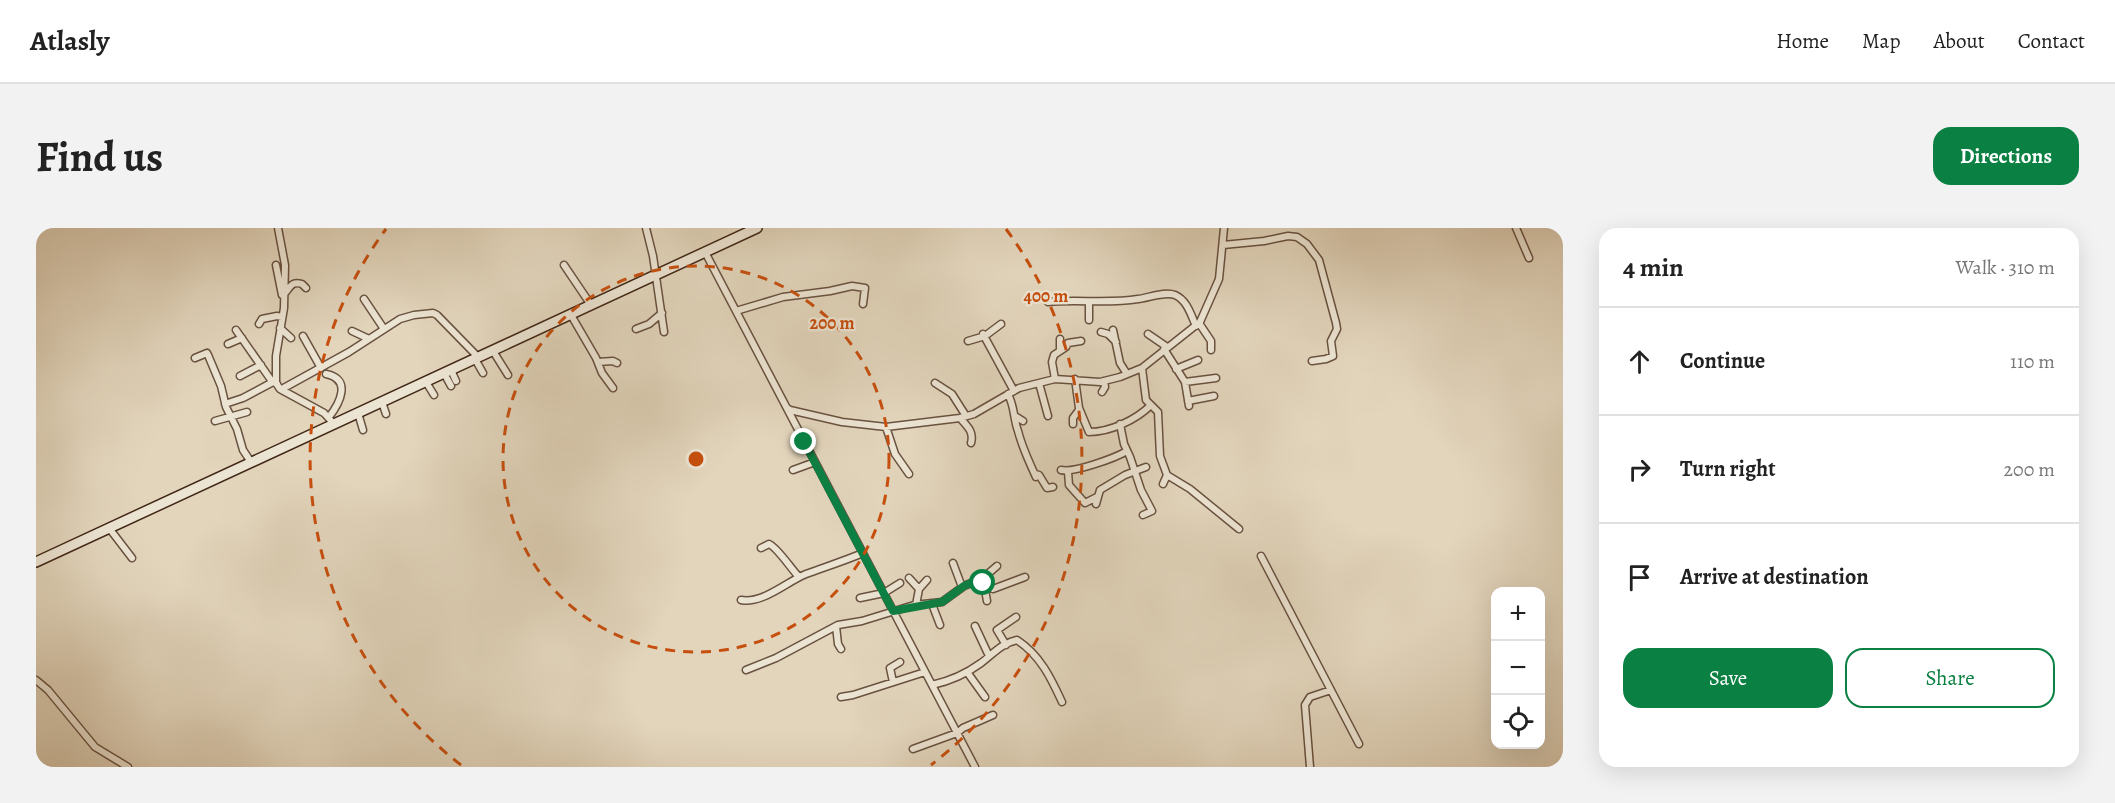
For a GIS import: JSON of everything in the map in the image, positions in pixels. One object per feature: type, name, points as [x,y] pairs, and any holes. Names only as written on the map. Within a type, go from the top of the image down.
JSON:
[{"type":"street","points":[[277,385],[276,356],[284,301],[284,258],[278,228]]},
{"type":"street","points":[[646,228],[657,275],[664,332]]},
{"type":"street","points":[[36,562],[251,462],[332,421],[358,413],[757,228]]},
{"type":"street","points":[[784,405],[790,410],[842,422],[886,427],[963,417],[1011,392],[1055,379],[1104,381],[1142,368],[1197,325],[1219,279],[1224,228]]},
{"type":"street","points":[[1516,228],[1529,258]]},
{"type":"street","points":[[1223,245],[1288,236],[1301,239],[1318,257],[1337,326],[1331,341],[1333,356],[1312,360]]},
{"type":"street","points":[[705,252],[975,767]]},
{"type":"street","points":[[276,265],[284,301]]},
{"type":"street","points":[[564,265],[591,305]]},
{"type":"street","points":[[284,293],[291,284],[295,283],[302,284],[306,288]]},
{"type":"street","points":[[736,311],[783,297],[852,286],[865,288],[863,304]]},
{"type":"street","points":[[1048,302],[1136,300],[1174,295],[1186,305],[1197,325],[1211,341],[1211,350]]},
{"type":"street","points":[[364,299],[384,329]]},
{"type":"street","points":[[1089,302],[1089,320]]},
{"type":"street","points":[[636,329],[649,324],[662,313]]},
{"type":"street","points":[[225,404],[321,368],[405,317],[433,314],[443,319],[477,358],[483,373]]},
{"type":"street","points":[[571,315],[602,373],[613,388]]},
{"type":"street","points":[[259,324],[262,319],[282,317]]},
{"type":"street","points":[[968,341],[984,335],[1001,324]]},
{"type":"street","points":[[280,328],[284,329],[291,338]]},
{"type":"street","points":[[236,330],[277,385],[324,412],[332,421]]},
{"type":"street","points":[[1113,330],[1120,363],[1127,374]]},
{"type":"street","points":[[352,331],[369,339]]},
{"type":"street","points":[[1101,332],[1108,334],[1116,342]]},
{"type":"street","points":[[1148,334],[1166,348],[1185,382],[1188,404],[1214,396]]},
{"type":"street","points":[[984,335],[1011,392],[1020,437],[1035,475],[1039,475],[1047,488],[1053,487]]},
{"type":"street","points":[[303,336],[321,368]]},
{"type":"street","points":[[228,345],[242,338]]},
{"type":"street","points":[[1059,339],[1060,351]]},
{"type":"street","points":[[1055,379],[1052,358],[1068,343],[1081,341]]},
{"type":"street","points":[[493,351],[508,375]]},
{"type":"street","points":[[195,358],[207,353],[243,450],[251,462]]},
{"type":"street","points":[[1176,369],[1198,360]]},
{"type":"street","points":[[598,362],[617,363]]},
{"type":"street","points":[[240,376],[261,365]]},
{"type":"street","points":[[1142,368],[1145,396],[1158,412],[1160,456],[1167,475],[1190,489],[1239,529]]},
{"type":"street","points":[[448,371],[454,384]]},
{"type":"street","points":[[326,374],[335,377],[343,388],[332,421]]},
{"type":"street","points":[[1185,382],[1216,378]]},
{"type":"street","points":[[1075,379],[1079,410],[1089,432],[1120,424],[1142,413],[1150,405]]},
{"type":"street","points":[[1102,392],[1105,387],[1104,381]]},
{"type":"street","points":[[426,382],[434,395]]},
{"type":"street","points":[[935,383],[952,394],[972,433],[971,443]]},
{"type":"street","points":[[1039,383],[1048,416]]},
{"type":"street","points":[[381,402],[386,414]]},
{"type":"street","points":[[1073,424],[1073,418],[1079,410]]},
{"type":"street","points":[[215,422],[247,412]]},
{"type":"street","points":[[358,413],[363,430]]},
{"type":"street","points":[[1015,416],[1023,421]]},
{"type":"street","points":[[1120,424],[1127,451],[1152,511],[1143,514]]},
{"type":"street","points":[[886,427],[896,454],[909,474]]},
{"type":"street","points":[[1127,451],[1106,460],[1064,471],[1069,485],[1085,503],[1096,501],[1102,488],[1146,467]]},
{"type":"street","points":[[793,470],[815,462]]},
{"type":"street","points":[[1163,484],[1167,475]]},
{"type":"street","points":[[109,528],[132,558]]},
{"type":"street","points":[[761,548],[769,544],[773,545],[786,564],[799,577]]},
{"type":"street","points":[[741,600],[759,598],[799,577],[863,553]]},
{"type":"street","points":[[1261,556],[1359,744]]},
{"type":"street","points":[[953,563],[962,587]]},
{"type":"street","points":[[746,670],[776,658],[836,626],[916,605],[942,602],[962,587],[983,578],[997,566]]},
{"type":"street","points":[[976,581],[990,589],[1025,577]]},
{"type":"street","points":[[909,578],[919,589]]},
{"type":"street","points":[[983,578],[987,601]]},
{"type":"street","points":[[916,605],[919,589],[927,580]]},
{"type":"street","points":[[860,598],[884,593],[900,583]]},
{"type":"street","points":[[932,604],[940,625]]},
{"type":"street","points":[[1006,645],[998,630],[1016,617]]},
{"type":"street","points":[[836,626],[838,644],[841,649]]},
{"type":"street","points":[[975,626],[989,656]]},
{"type":"street","points":[[932,685],[953,680],[1017,640],[1046,669],[1062,702]]},
{"type":"street","points":[[893,682],[890,668],[900,662]]},
{"type":"street","points":[[841,697],[925,672]]},
{"type":"street","points":[[967,672],[985,697]]},
{"type":"street","points":[[36,680],[48,690],[95,747],[128,767]]},
{"type":"street","points":[[1310,767],[1305,705],[1310,697],[1331,690]]},
{"type":"street","points":[[913,748],[957,733],[993,715]]},
{"type":"route","points":[[804,442],[893,611],[914,605],[942,602],[966,585],[983,578],[983,583]]}]
